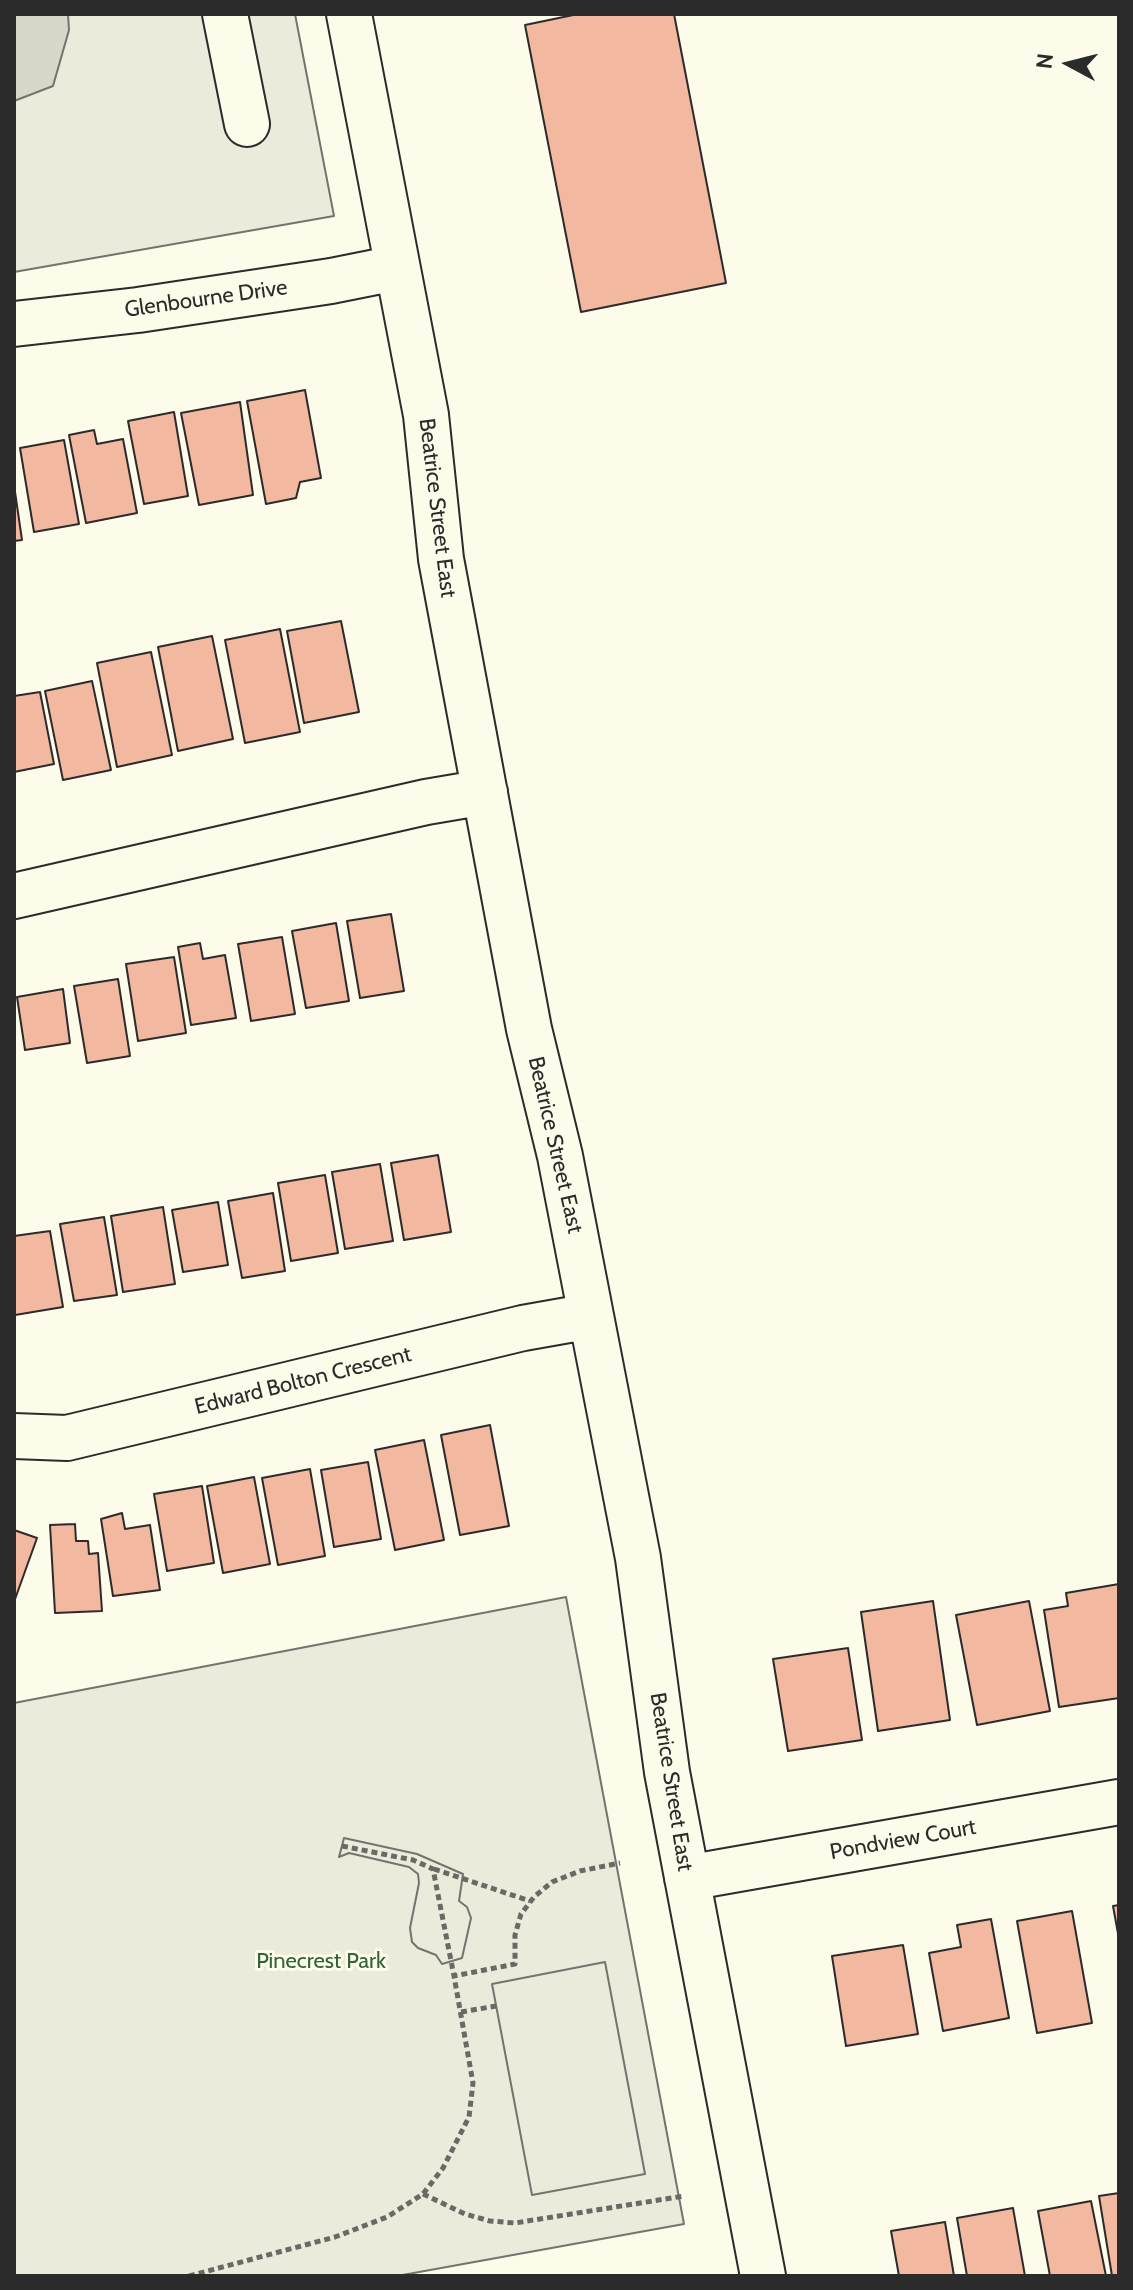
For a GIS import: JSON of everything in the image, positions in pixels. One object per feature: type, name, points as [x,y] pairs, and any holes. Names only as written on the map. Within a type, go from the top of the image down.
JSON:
[{"type":"street","points":[[226,14],[247,124]]},
{"type":"street","name":"Beatrice Street East","points":[[349,14],[426,415],[441,559],[529,1029],[560,1156],[638,1558],[667,1772],[763,2276]]},
{"type":"street","name":"Glenbourne Drive","points":[[14,324],[138,310],[396,268]]},
{"type":"street","points":[[14,896],[426,802],[485,792]]},
{"type":"street","name":"Edward Bolton Crescent","points":[[14,1436],[67,1438],[523,1328],[591,1316]]},
{"type":"street","name":"Pondview Court","points":[[687,1878],[1119,1802]]},
{"type":"path","points":[[342,1846],[413,1860],[530,1901]]},
{"type":"path","points":[[454,1976],[515,1964],[515,1935],[521,1914],[530,1901],[552,1882],[580,1871],[620,1863]]},
{"type":"path","points":[[189,2276],[335,2237],[387,2217],[423,2194],[443,2168],[469,2117],[473,2083],[433,1869]]},
{"type":"path","points":[[461,2012],[496,2006]]},
{"type":"path","points":[[423,2194],[465,2214],[490,2221],[515,2223],[684,2196]]},
{"type":"green space","points":[[14,14],[295,14],[334,216],[14,272]]},
{"type":"green space","name":"Pinecrest Park","points":[[566,1597],[684,2224],[397,2276],[14,2276],[14,1703]]},
{"type":"shaded area","points":[[14,14],[68,14],[69,30],[53,86],[14,101]]},
{"type":"shaded area","points":[[344,1838],[417,1854],[463,1874],[459,1901],[467,1907],[471,1918],[462,1958],[442,1964],[436,1955],[418,1948],[412,1942],[410,1928],[418,1874],[409,1867],[349,1853],[339,1857]]},
{"type":"shaded area","points":[[605,1962],[645,2174],[532,2195],[492,1984]]},
{"type":"building","points":[[578,14],[674,14],[726,283],[581,312],[525,25]]},
{"type":"building","points":[[305,390],[321,478],[300,482],[296,498],[266,504],[247,401]]},
{"type":"building","points":[[240,402],[253,495],[199,505],[181,413]]},
{"type":"building","points":[[174,412],[188,496],[144,504],[128,421]]},
{"type":"building","points":[[94,430],[97,444],[123,439],[137,513],[86,523],[69,435]]},
{"type":"building","points":[[64,440],[79,524],[34,532],[20,448]]},
{"type":"building","points":[[14,485],[22,540],[14,541]]},
{"type":"building","points":[[341,621],[359,712],[304,723],[287,631]]},
{"type":"building","points":[[280,629],[300,732],[245,743],[225,640]]},
{"type":"building","points":[[212,636],[233,739],[178,751],[158,647]]},
{"type":"building","points":[[151,652],[172,755],[117,767],[97,663]]},
{"type":"building","points":[[92,681],[111,770],[63,780],[45,691]]},
{"type":"building","points":[[40,692],[54,764],[14,772],[14,696]]},
{"type":"building","points":[[391,914],[404,991],[360,998],[347,921]]},
{"type":"building","points":[[336,923],[349,1001],[306,1008],[292,931]]},
{"type":"building","points":[[282,937],[295,1014],[251,1021],[238,944]]},
{"type":"building","points":[[200,943],[203,959],[225,955],[236,1018],[191,1025],[178,947]]},
{"type":"building","points":[[174,957],[186,1033],[138,1041],[126,964]]},
{"type":"building","points":[[118,979],[130,1056],[87,1063],[74,986]]},
{"type":"building","points":[[63,989],[70,1043],[25,1050],[17,997]]},
{"type":"building","points":[[438,1155],[451,1232],[404,1240],[391,1163]]},
{"type":"building","points":[[380,1164],[393,1241],[345,1249],[332,1172]]},
{"type":"building","points":[[325,1175],[338,1253],[291,1261],[278,1183]]},
{"type":"building","points":[[273,1193],[285,1271],[242,1278],[228,1201]]},
{"type":"building","points":[[218,1202],[228,1265],[183,1272],[172,1210]]},
{"type":"building","points":[[163,1207],[175,1284],[123,1292],[111,1216]]},
{"type":"building","points":[[104,1217],[117,1295],[74,1301],[60,1224]]},
{"type":"building","points":[[50,1231],[63,1307],[15,1315],[14,1236]]},
{"type":"building","points":[[490,1425],[509,1526],[460,1535],[441,1435]]},
{"type":"building","points":[[424,1440],[444,1540],[395,1550],[375,1450]]},
{"type":"building","points":[[368,1462],[381,1539],[334,1547],[321,1470]]},
{"type":"building","points":[[310,1469],[325,1556],[278,1565],[262,1478]]},
{"type":"building","points":[[254,1477],[270,1564],[223,1573],[207,1486]]},
{"type":"building","points":[[202,1486],[214,1563],[167,1571],[154,1494]]},
{"type":"building","points":[[122,1513],[125,1529],[150,1525],[160,1590],[113,1596],[101,1519]]},
{"type":"building","points":[[75,1524],[76,1541],[88,1541],[89,1554],[98,1553],[102,1611],[55,1613],[50,1525]]},
{"type":"building","points":[[14,1530],[37,1538],[14,1602]]},
{"type":"building","points":[[1119,1584],[1119,1698],[1059,1707],[1044,1610],[1068,1606],[1066,1593]]},
{"type":"building","points":[[933,1601],[950,1720],[878,1731],[861,1612]]},
{"type":"building","points":[[1029,1601],[1050,1711],[977,1725],[956,1615]]},
{"type":"building","points":[[848,1648],[862,1740],[788,1751],[773,1659]]},
{"type":"building","points":[[1119,1905],[1119,1939],[1113,1906]]},
{"type":"building","points":[[1072,1911],[1092,2023],[1037,2033],[1017,1921]]},
{"type":"building","points":[[991,1919],[1009,2018],[943,2031],[929,1953],[961,1947],[957,1925]]},
{"type":"building","points":[[903,1945],[918,2034],[846,2046],[832,1956]]},
{"type":"building","points":[[1119,2193],[1119,2276],[1112,2276],[1099,2196]]},
{"type":"building","points":[[1091,2201],[1106,2276],[1050,2276],[1038,2211]]},
{"type":"building","points":[[1013,2208],[1025,2276],[967,2276],[957,2218]]},
{"type":"building","points":[[945,2222],[954,2276],[899,2276],[891,2231]]}]
